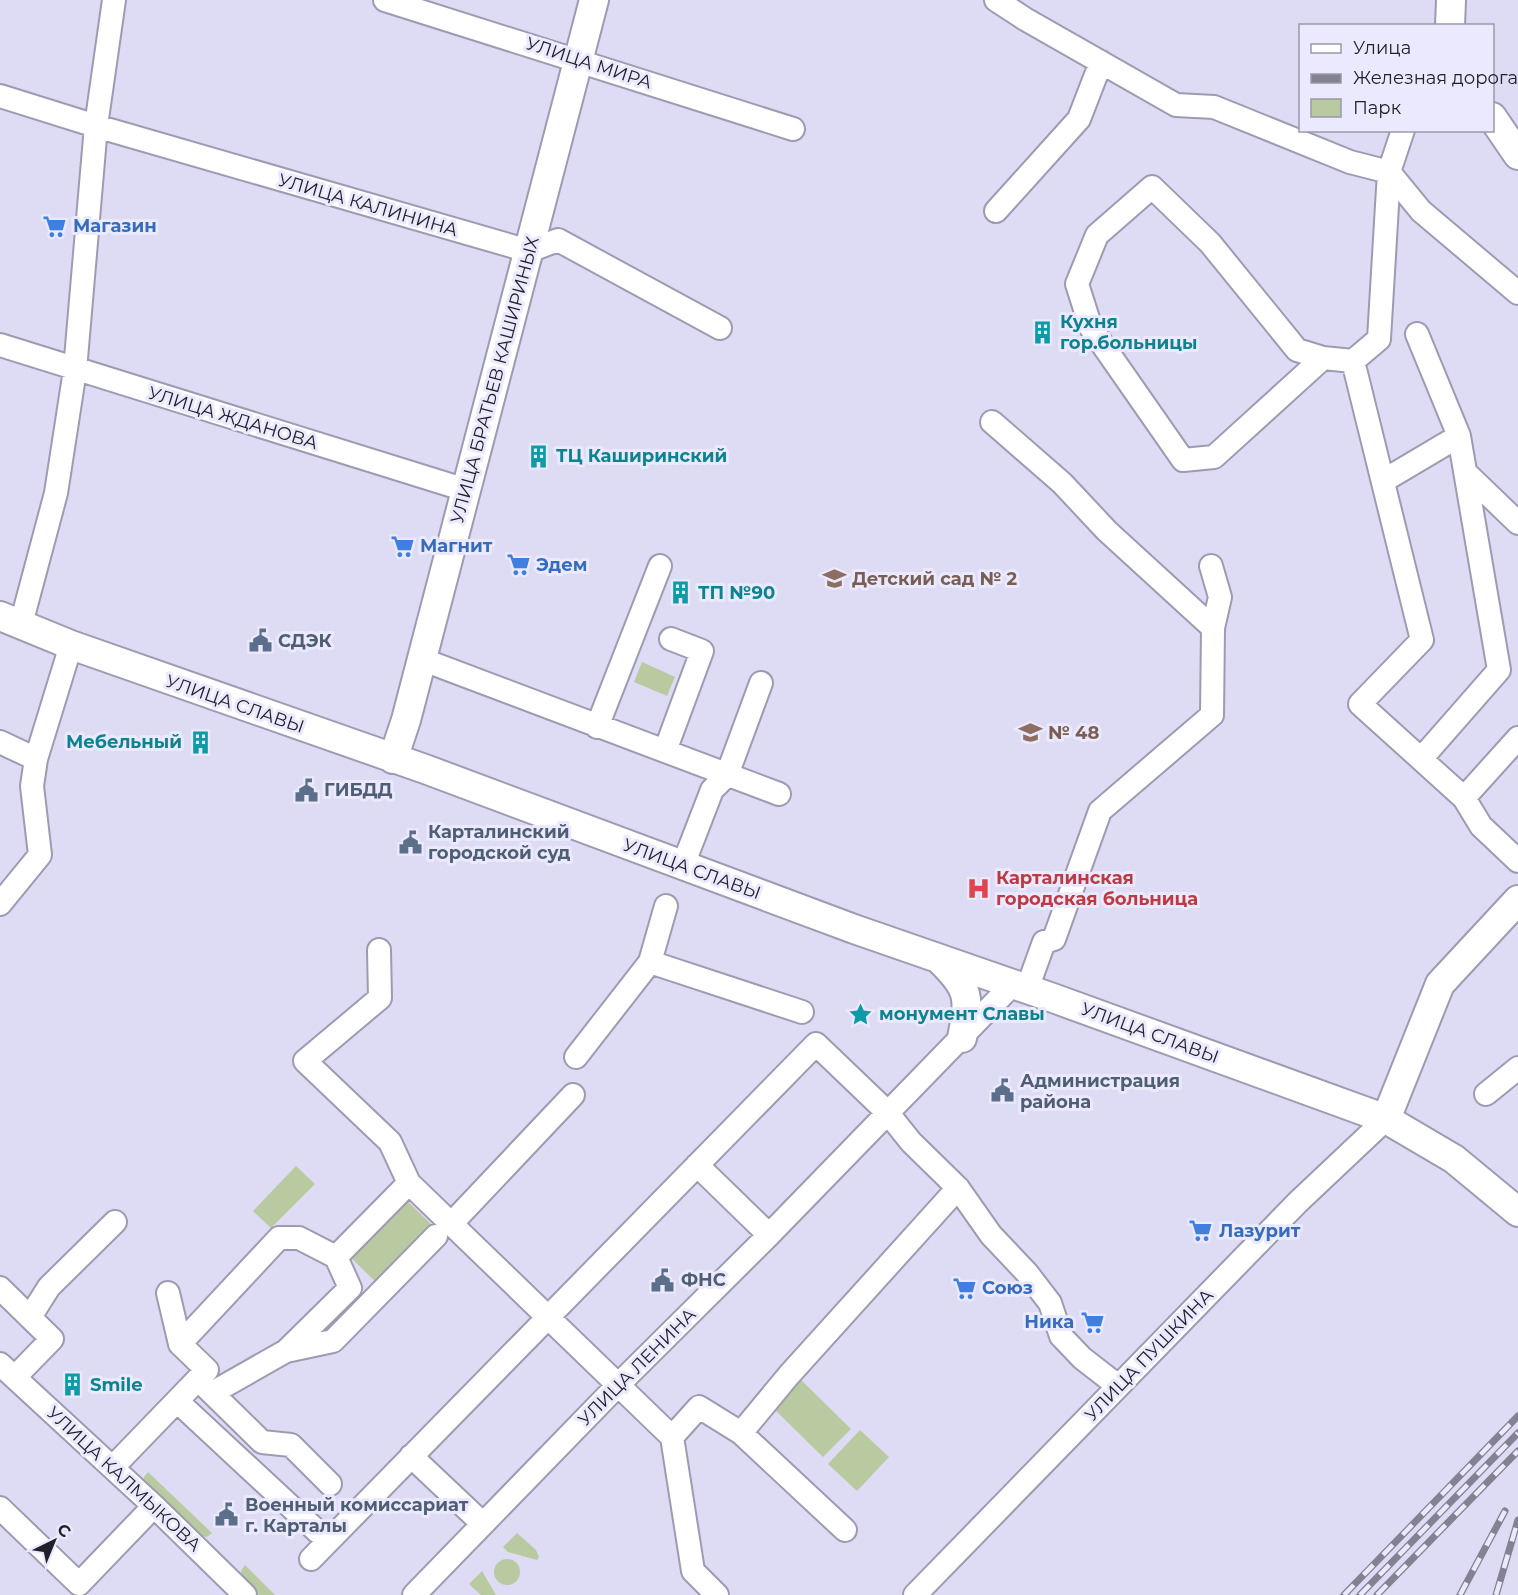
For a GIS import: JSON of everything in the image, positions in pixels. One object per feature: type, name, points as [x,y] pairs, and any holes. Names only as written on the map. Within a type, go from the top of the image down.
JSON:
[{"type":"main road","name":"УЛИЦА БРАТЬЕВ КАШИРИНЫХ","points":[[393,759],[406,720],[594,0]]},
{"type":"main road","points":[[1450,24],[1451,0]]},
{"type":"main road","points":[[1494,120],[1518,155]]},
{"type":"main road","name":"УЛИЦА СЛАВЫ","points":[[10,620],[71,645],[425,769],[683,866],[1386,1119],[1454,1159],[1518,1212]]},
{"type":"main road","points":[[1386,1119],[1440,984],[1518,900]]},
{"type":"main road","points":[[939,958],[957,976],[964,989],[968,1010],[962,1038]]},
{"type":"street","points":[[10,620],[56,494],[75,370],[96,126],[114,0]]},
{"type":"street","name":"УЛИЦА МИРА","points":[[385,0],[793,129]]},
{"type":"street","points":[[996,0],[1025,20],[1176,105],[1214,107],[1350,162],[1389,172],[1420,211],[1518,293]]},
{"type":"street","points":[[996,211],[1079,119],[1101,62]]},
{"type":"street","name":"УЛИЦА КАЛИНИНА","points":[[0,96],[529,251]]},
{"type":"street","points":[[1323,358],[1214,457],[1183,460],[1091,328],[1077,284],[1097,234],[1152,187],[1210,243],[1297,350],[1323,358],[1353,361],[1379,339],[1389,172],[1402,132]]},
{"type":"street","points":[[529,251],[558,240],[720,328]]},
{"type":"street","points":[[1417,334],[1459,436],[1499,670],[1421,759]]},
{"type":"street","name":"УЛИЦА ЖДАНОВА","points":[[0,345],[466,490]]},
{"type":"street","points":[[1353,361],[1422,640],[1360,704],[1464,798],[1481,826],[1518,861]]},
{"type":"street","points":[[992,422],[1062,483],[1107,531],[1213,628]]},
{"type":"street","points":[[1383,481],[1459,436]]},
{"type":"street","points":[[1466,473],[1518,523]]},
{"type":"street","points":[[597,727],[660,566]]},
{"type":"street","points":[[1020,987],[1044,942],[1054,939],[1100,811],[1212,715],[1213,628],[1220,597],[1212,566]]},
{"type":"street","points":[[665,752],[702,651],[671,639]]},
{"type":"street","points":[[0,904],[40,855],[32,786],[36,759],[71,645]]},
{"type":"street","points":[[421,659],[779,794]]},
{"type":"street","points":[[683,866],[712,790],[727,775],[761,683]]},
{"type":"street","points":[[1464,798],[1518,738]]},
{"type":"street","points":[[0,742],[36,759]]},
{"type":"street","points":[[576,1057],[650,962],[666,906]]},
{"type":"street","points":[[379,950],[380,998],[305,1061],[390,1142],[409,1183],[444,1229],[547,1317],[672,1437],[693,1571],[717,1595]]},
{"type":"street","points":[[650,962],[802,1012]]},
{"type":"street","name":"УЛИЦА ЛЕНИНА","points":[[414,1595],[887,1112],[962,1038],[1020,987]]},
{"type":"street","points":[[311,1559],[816,1044],[887,1112],[911,1142],[958,1188],[991,1235],[1027,1273],[1050,1303],[1061,1336],[1082,1358],[1118,1386]]},
{"type":"street","points":[[1486,1094],[1518,1068]]},
{"type":"street","points":[[113,1467],[177,1401],[205,1386],[286,1351],[333,1341],[573,1095]]},
{"type":"street","name":"УЛИЦА ПУШКИНА","points":[[915,1595],[1298,1202],[1386,1119]]},
{"type":"street","points":[[697,1165],[769,1235]]},
{"type":"street","points":[[336,1257],[409,1183]]},
{"type":"street","points":[[741,1433],[789,1375],[958,1188]]},
{"type":"street","points":[[30,1317],[50,1287],[115,1222]]},
{"type":"street","points":[[180,1344],[279,1238],[299,1239],[336,1257],[350,1288],[286,1351]]},
{"type":"street","points":[[0,1288],[52,1339],[4,1368]]},
{"type":"street","points":[[168,1293],[180,1344],[207,1370],[205,1386]]},
{"type":"street","name":"УЛИЦА КАЛМЫКОВА","points":[[4,1368],[113,1467],[245,1595]]},
{"type":"street","points":[[205,1386],[262,1442],[291,1445],[330,1484]]},
{"type":"street","points":[[177,1401],[318,1532]]},
{"type":"street","points":[[672,1437],[699,1407],[741,1433],[844,1530]]},
{"type":"street","points":[[411,1456],[483,1524]]},
{"type":"street","points":[[0,1508],[79,1584],[154,1506]]},
{"type":"green space","points":[[642,662],[675,677],[667,696],[634,682]]},
{"type":"green space","points":[[296,1166],[315,1184],[271,1228],[253,1211]]},
{"type":"green space","points":[[403,1197],[436,1229],[380,1286],[347,1254]]},
{"type":"green space","points":[[800,1379],[851,1429],[823,1457],[772,1407]]},
{"type":"green space","points":[[860,1430],[889,1457],[857,1491],[828,1464]]},
{"type":"green space","points":[[148,1472],[212,1533],[207,1537],[200,1535],[174,1514],[144,1483],[144,1477]]},
{"type":"green space","points":[[517,1533],[536,1550],[539,1557],[537,1560],[508,1552],[503,1547]]},
{"type":"green space","points":[[507,1559],[516,1563],[520,1572],[516,1581],[507,1585],[498,1581],[494,1572],[498,1563]]},
{"type":"green space","points":[[245,1565],[275,1595],[259,1595],[242,1578],[241,1571]]},
{"type":"green space","points":[[482,1571],[496,1595],[481,1595],[469,1584]]},
{"type":"railway","points":[[1344,1595],[1518,1416]]},
{"type":"railway","points":[[1360,1595],[1518,1433]]},
{"type":"railway","points":[[1377,1595],[1518,1451]]},
{"type":"railway","points":[[1460,1595],[1505,1511]]},
{"type":"railway","points":[[1496,1595],[1518,1520]]},
{"type":"place","name":"Магазин","points":[[55,226]]},
{"type":"place","name":"Кухня гор.больницы","points":[[1042,332]]},
{"type":"place","name":"ТЦ Каширинский","points":[[538,456]]},
{"type":"place","name":"Магнит","points":[[402,546]]},
{"type":"place","name":"Эдем","points":[[518,565]]},
{"type":"place","name":"Детский сад № 2","points":[[834,579]]},
{"type":"place","name":"ТП №90","points":[[680,593]]},
{"type":"place","name":"СДЭК","points":[[260,641]]},
{"type":"place","name":"№ 48","points":[[1030,733]]},
{"type":"place","name":"Мебельный","points":[[200,742]]},
{"type":"place","name":"ГИБДД","points":[[306,790]]},
{"type":"place","name":"Карталинский городской суд","points":[[410,842]]},
{"type":"place","name":"Карталинская городская больница","points":[[978,888]]},
{"type":"place","name":"монумент Славы","points":[[861,1014]]},
{"type":"place","name":"Администрация района","points":[[1002,1091]]},
{"type":"place","name":"Лазурит","points":[[1201,1231]]},
{"type":"place","name":"ФНС","points":[[663,1280]]},
{"type":"place","name":"Союз","points":[[964,1288]]},
{"type":"place","name":"Ника","points":[[1092,1322]]},
{"type":"place","name":"Smile","points":[[72,1385]]},
{"type":"place","name":"Военный комиссариат г. Карталы","points":[[227,1515]]}]
